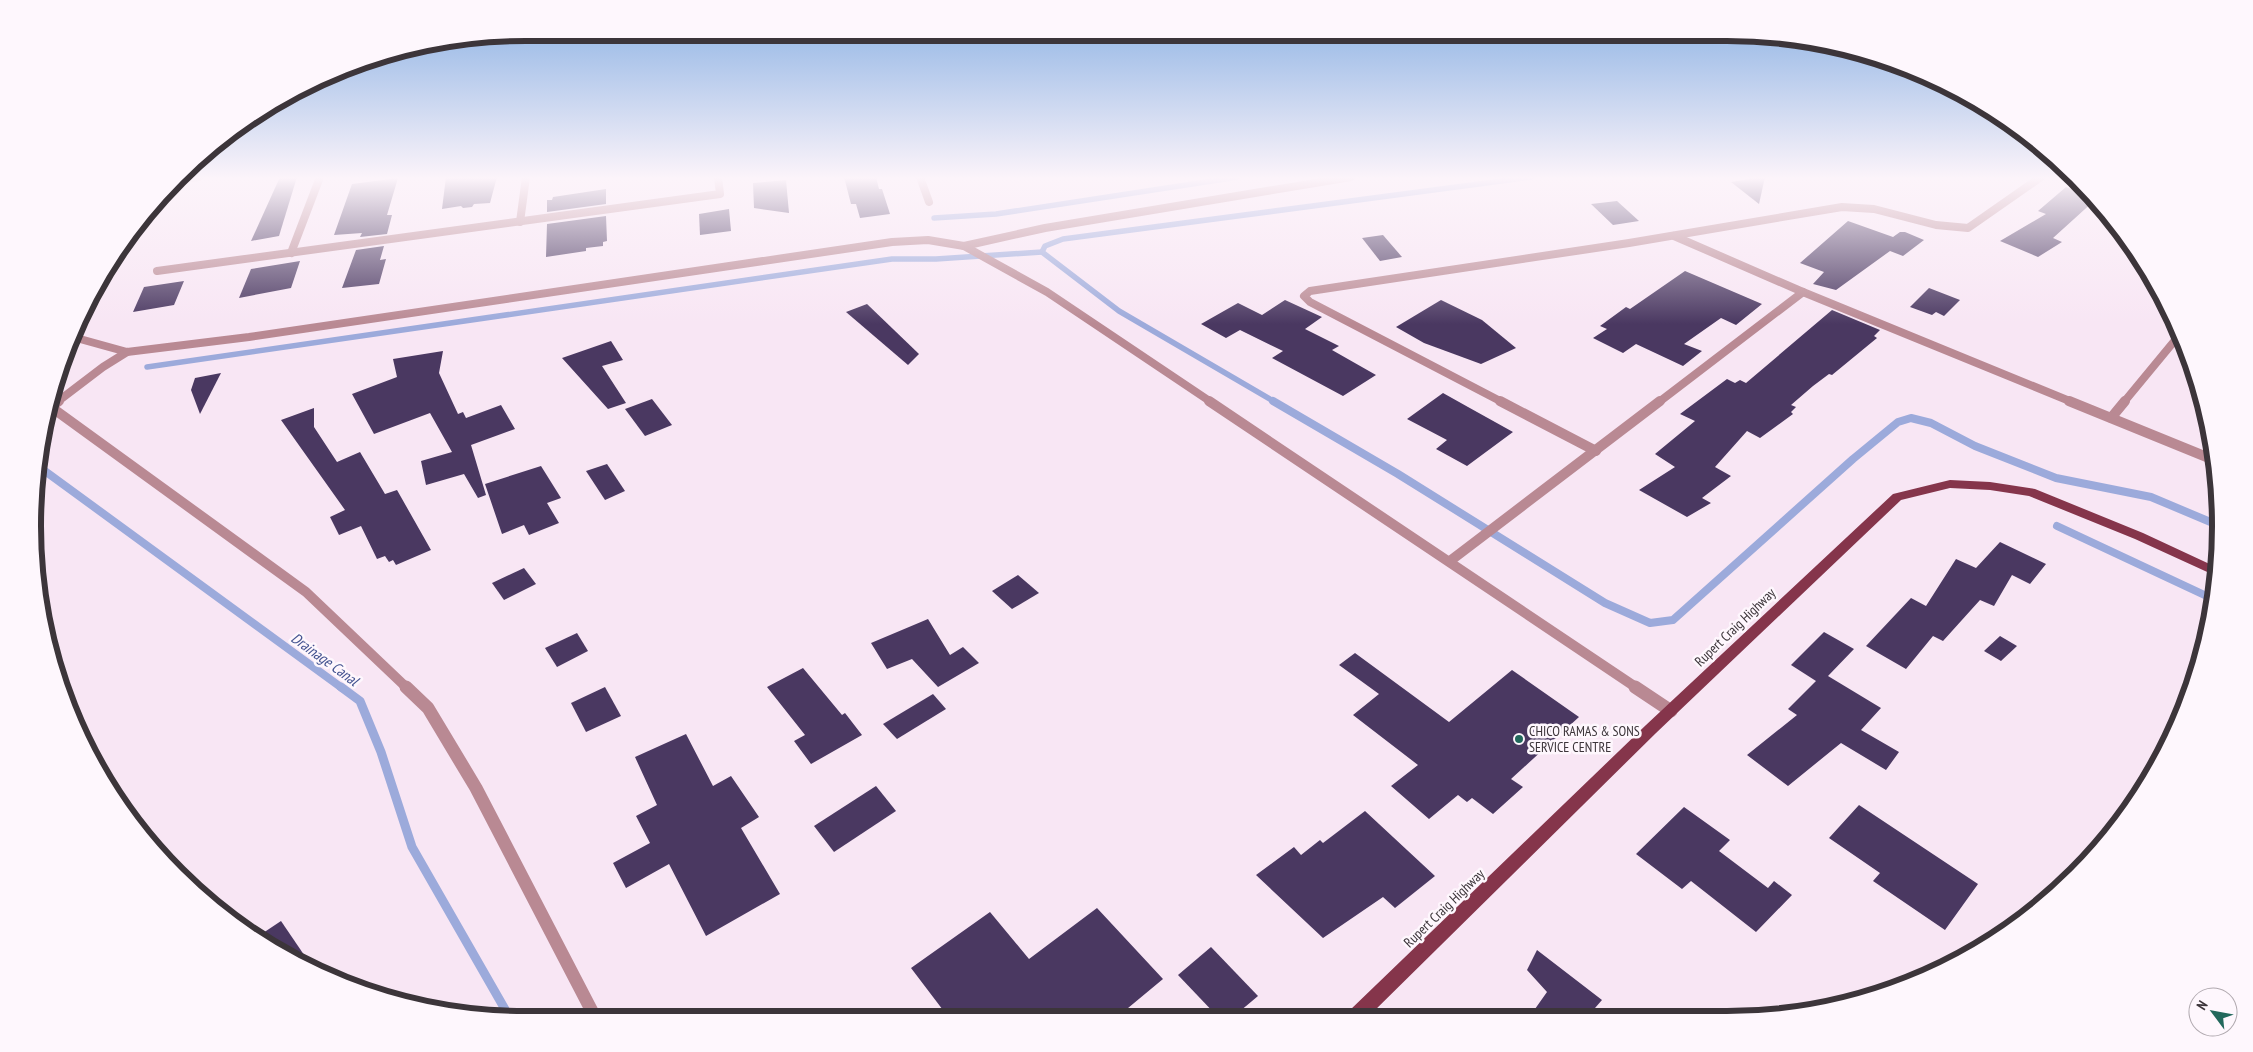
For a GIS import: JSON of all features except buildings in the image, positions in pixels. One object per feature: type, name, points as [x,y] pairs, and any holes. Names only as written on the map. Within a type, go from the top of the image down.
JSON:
[{"type":"main road","name":"Rupert Craig Highway","points":[[1361,1011],[1671,711],[1898,497],[1950,484],[1990,486],[2031,492],[2139,536],[2210,569]]},
{"type":"street","points":[[291,252],[301,226]]},
{"type":"street","points":[[157,271],[489,226]]},
{"type":"street","points":[[964,246],[1056,226]]},
{"type":"street","points":[[1596,451],[1310,302],[1304,296],[1310,291],[1731,226]]},
{"type":"street","points":[[1936,226],[1953,229],[1971,226]]},
{"type":"street","points":[[1673,236],[1803,292],[2207,457]]},
{"type":"street","points":[[79,338],[127,352],[249,337],[892,242],[928,240],[964,246],[1047,292],[1671,711]]},
{"type":"street","points":[[1450,561],[1803,292]]},
{"type":"street","points":[[2111,418],[2175,339]]},
{"type":"street","points":[[58,402],[102,367],[127,352]]},
{"type":"street","points":[[56,410],[306,592],[428,708],[476,788],[592,1011]]},
{"type":"waterway","points":[[1042,252],[1045,246],[1063,239],[1161,226]]},
{"type":"waterway","points":[[147,367],[892,259],[936,259],[1042,252]]},
{"type":"waterway","points":[[1042,252],[1119,311],[1275,402]]},
{"type":"waterway","points":[[1273,401],[1398,474],[1605,603],[1650,623],[1673,620],[1853,459],[1898,422],[1911,418],[1931,423],[1975,446],[2056,478],[2151,497],[2212,523]]},
{"type":"waterway","name":"Drainage Canal","points":[[44,471],[342,688]]},
{"type":"waterway","points":[[2057,526],[2207,596]]},
{"type":"waterway","name":"Drainage Canal","points":[[341,687],[360,701],[381,752],[412,847],[506,1010]]},
{"type":"place","name":"CHICO RAMAS & SONS SERVICE CENTRE","points":[[1519,739]]}]
